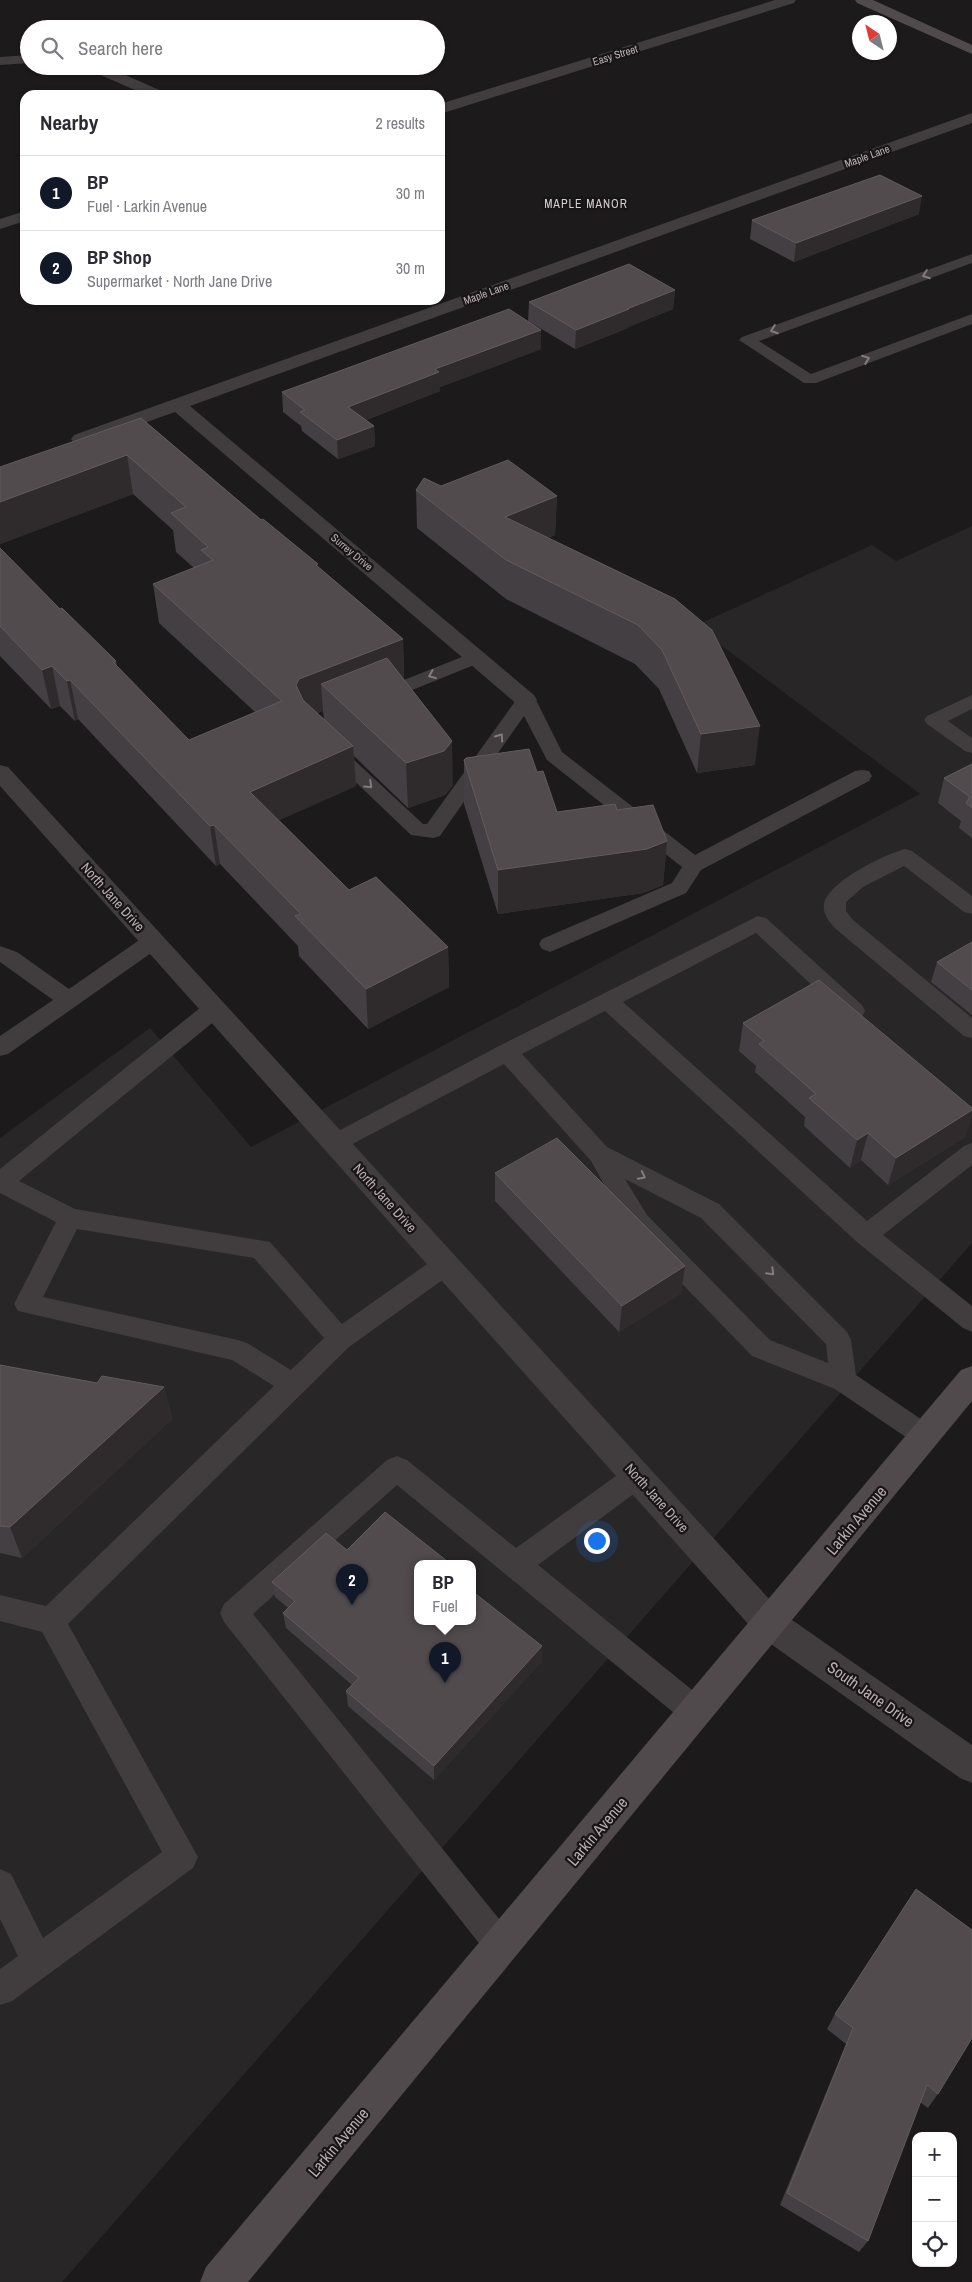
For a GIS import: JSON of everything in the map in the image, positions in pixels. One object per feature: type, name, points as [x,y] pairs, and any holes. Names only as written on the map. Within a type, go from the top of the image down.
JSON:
[{"type":"main road","points":[[862,0],[972,50]]},
{"type":"main road","name":"Larkin Avenue","points":[[221,2282],[972,1380]]},
{"type":"street","name":"Easy Street","points":[[445,107],[789,0]]},
{"type":"street","points":[[0,61],[20,60]]},
{"type":"street","points":[[113,75],[147,90]]},
{"type":"street","name":"Maple Lane","points":[[66,445],[972,118]]},
{"type":"street","points":[[0,224],[20,218]]},
{"type":"street","name":"Surrey Drive","points":[[178,404],[526,700]]},
{"type":"street","name":"North Jane Drive","points":[[0,772],[770,1624]]},
{"type":"street","name":"South Jane Drive","points":[[770,1624],[972,1766]]},
{"type":"lane","points":[[971,259],[747,340],[810,380],[972,319]]},
{"type":"lane","points":[[364,703],[477,657]]},
{"type":"lane","points":[[315,734],[418,830],[433,831],[526,700],[554,756],[694,865]]},
{"type":"lane","points":[[972,701],[934,720],[972,747]]},
{"type":"lane","points":[[550,944],[679,888],[694,865],[862,776]]},
{"type":"lane","points":[[972,907],[906,856],[847,888],[835,901],[834,910],[837,918],[845,925],[972,1030]]},
{"type":"lane","points":[[335,1142],[758,923],[868,1024]]},
{"type":"lane","points":[[0,1048],[153,941]]},
{"type":"lane","points":[[0,954],[9,957],[69,1000]]},
{"type":"lane","points":[[608,1001],[866,1235],[972,1321]]},
{"type":"lane","points":[[214,1009],[0,1183],[70,1218],[261,1249],[340,1340]]},
{"type":"lane","points":[[507,1052],[599,1154],[638,1222],[761,1348],[844,1381],[925,1436]]},
{"type":"lane","points":[[866,1235],[972,1152]]},
{"type":"lane","points":[[599,1154],[710,1211],[838,1340],[844,1381]]},
{"type":"lane","points":[[70,1218],[26,1304],[238,1351],[295,1385]]},
{"type":"lane","points":[[51,1621],[340,1340],[446,1264]]},
{"type":"lane","points":[[501,1946],[234,1613],[397,1468],[696,1712]]},
{"type":"lane","points":[[516,1565],[637,1476]]},
{"type":"lane","points":[[0,1608],[51,1621],[182,1857],[0,1989]]},
{"type":"lane","points":[[0,1884],[38,1962]]},
{"type":"shaded area","points":[[972,526],[972,1243],[62,2282],[0,2282],[0,1138],[150,1028],[251,1147],[920,794],[695,626],[872,545],[896,561]]},
{"type":"building","points":[[880,175],[922,196],[796,243],[752,220]]},
{"type":"building","points":[[629,264],[675,290],[576,330],[529,302]]},
{"type":"building","points":[[509,309],[541,330],[435,369],[439,372],[348,407],[374,426],[337,440],[300,412],[305,410],[282,392]]},
{"type":"building","points":[[141,418],[261,520],[263,519],[318,564],[316,565],[403,639],[299,679],[296,685],[303,700],[353,746],[250,792],[349,890],[376,877],[448,947],[366,989],[295,916],[301,914],[214,825],[210,826],[70,680],[67,681],[52,666],[42,670],[0,626],[0,548],[60,609],[62,608],[116,661],[113,662],[189,740],[282,701],[153,584],[213,560],[201,550],[208,547],[171,513],[186,507],[127,455],[0,502],[0,467]]},
{"type":"building","points":[[508,460],[557,496],[505,517],[675,599],[712,630],[760,726],[701,734],[662,650],[638,625],[506,560],[416,490],[424,478],[441,486]]},
{"type":"building","points":[[387,658],[452,741],[444,751],[406,763],[321,684]]},
{"type":"building","points":[[529,749],[537,772],[543,771],[557,812],[615,804],[617,810],[653,805],[667,841],[647,849],[498,870],[464,760],[466,758]]},
{"type":"building","points":[[972,764],[972,808],[966,803],[970,797],[944,778]]},
{"type":"building","points":[[972,942],[972,990],[937,962]]},
{"type":"building","points":[[819,980],[972,1108],[972,1110],[896,1158],[868,1133],[857,1140],[809,1098],[816,1094],[759,1044],[764,1041],[743,1023]]},
{"type":"building","points":[[557,1138],[685,1266],[622,1306],[495,1173]]},
{"type":"building","points":[[0,1365],[97,1383],[102,1376],[164,1387],[10,1527],[0,1526]]},
{"type":"building","points":[[385,1512],[446,1560],[414,1560],[414,1625],[476,1625],[476,1594],[542,1646],[434,1766],[346,1691],[359,1678],[283,1613],[295,1601],[272,1582],[326,1533],[347,1550]]},
{"type":"building","points":[[916,1889],[972,1930],[972,2038],[938,2094],[927,2085],[868,2241],[787,2193],[853,2028],[835,2014]]},
{"type":"place","name":"BP Shop","points":[[352,1605]]},
{"type":"place","name":"BP","points":[[445,1683]]},
{"type":"district","name":"MAPLE MANOR","points":[[586,204]]}]
